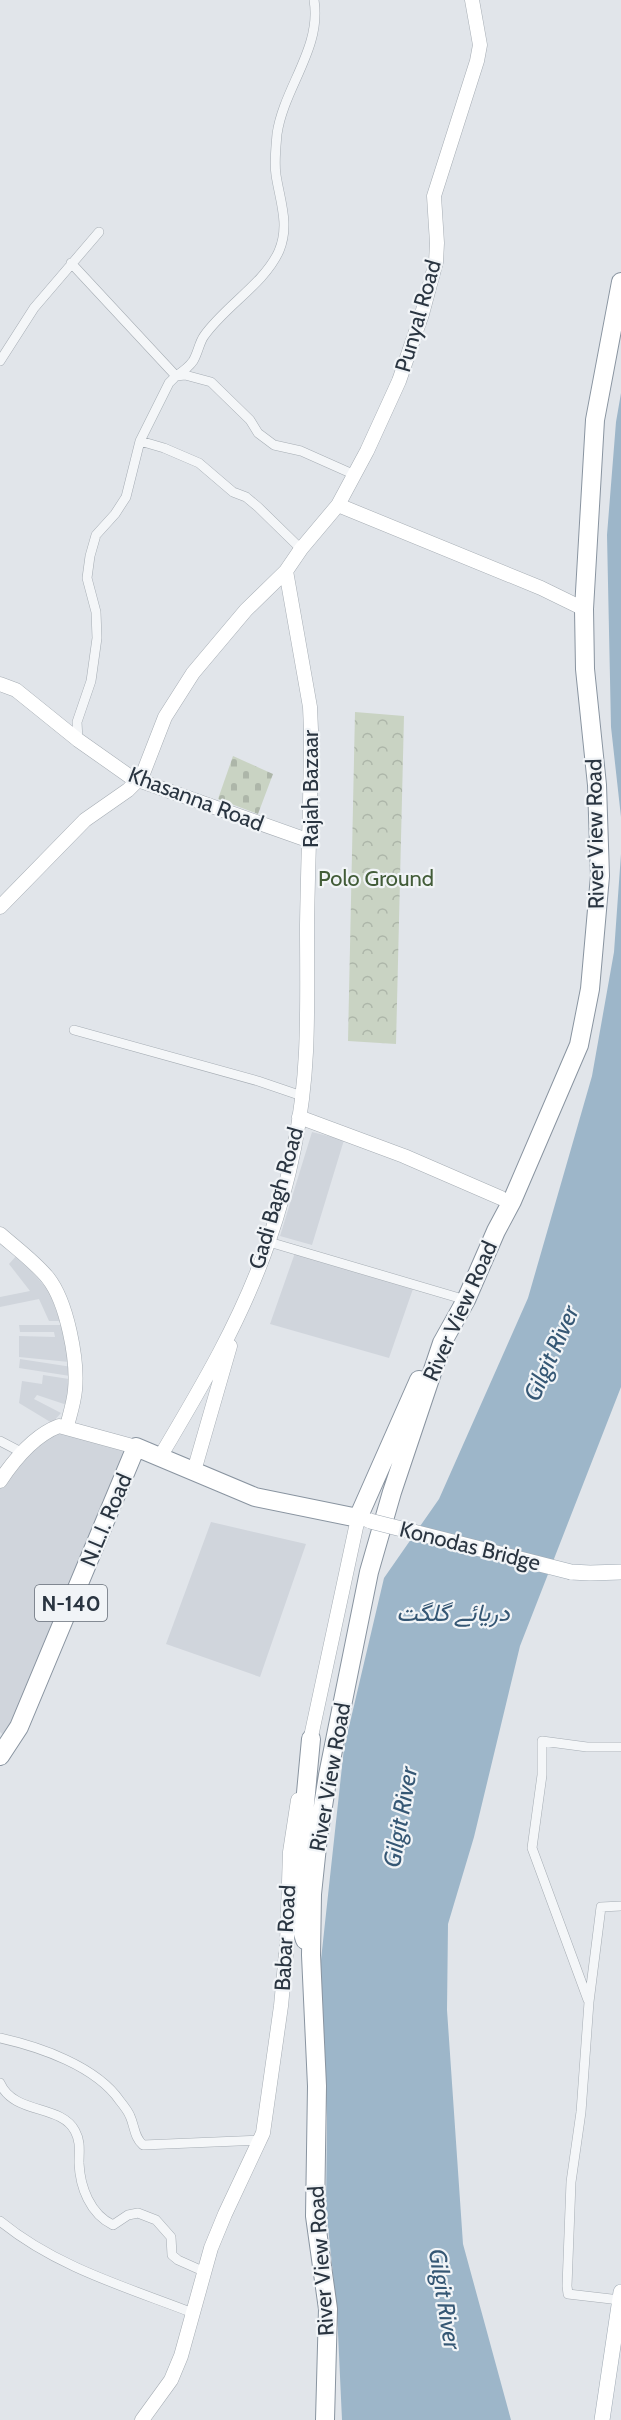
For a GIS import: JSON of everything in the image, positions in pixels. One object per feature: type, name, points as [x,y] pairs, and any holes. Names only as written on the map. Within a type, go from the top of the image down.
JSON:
[{"type":"highway","name":"River View Road","points":[[325,2420],[328,2309],[315,2216],[317,2086],[311,1955],[312,1894],[318,1838],[328,1775],[369,1572],[392,1492],[442,1343],[466,1300],[579,1045],[590,989],[599,865],[597,785],[585,669],[584,609],[596,420],[621,282]]},
{"type":"highway","points":[[136,1447],[255,1497],[364,1520],[427,1361],[442,1343]]},
{"type":"highway","name":"N.L.I. Road","points":[[4,1744],[136,1447]]},
{"type":"highway","points":[[311,1739],[298,1901],[299,1920],[311,1955]]},
{"type":"main road","name":"Punyal Road","points":[[138,780],[144,771],[165,717],[211,650],[246,610],[286,571],[301,549],[338,506],[399,381],[422,314],[436,262],[434,196],[477,61],[480,45],[472,0]]},
{"type":"main road","points":[[338,506],[541,588],[584,609]]},
{"type":"main road","name":"Rajah Bazaar","points":[[286,571],[310,707],[306,1051],[299,1117]]},
{"type":"main road","name":"Khasanna Road","points":[[0,684],[16,690],[78,740],[121,771],[138,780],[310,841]]},
{"type":"main road","points":[[0,907],[86,820],[138,780]]},
{"type":"main road","points":[[299,1117],[414,1160],[501,1198]]},
{"type":"main road","name":"Gadi Bagh Road","points":[[194,1471],[212,1385],[269,1242],[299,1117]]},
{"type":"main road","points":[[0,1234],[48,1279],[63,1313],[75,1371],[75,1390],[67,1426]]},
{"type":"main road","name":"Gadi Bagh Road","points":[[159,1457],[212,1385]]},
{"type":"main road","points":[[0,1481],[23,1453],[51,1429],[67,1426],[136,1447]]},
{"type":"main road","name":"Konodas Bridge","points":[[364,1520],[571,1572],[621,1572]]},
{"type":"main road","name":"Babar Road","points":[[142,2420],[171,2380],[181,2356],[205,2272],[225,2214],[261,2140],[268,2110],[281,2006],[287,1943],[290,1852],[311,1739],[364,1520]]},
{"type":"main road","points":[[602,2420],[620,2296]]},
{"type":"street","points":[[78,740],[77,722],[91,681],[97,638],[96,612],[87,578],[96,535],[116,514],[126,497],[140,441],[169,383],[193,362],[203,337],[222,314],[270,267],[279,250],[284,232],[283,205],[275,173],[278,132],[283,108],[313,41],[316,15],[314,0]]},
{"type":"street","points":[[0,361],[34,308],[99,232]]},
{"type":"street","points":[[71,263],[176,376]]},
{"type":"street","points":[[176,376],[185,375],[211,382],[250,420],[258,433],[274,445],[301,451],[355,475]]},
{"type":"street","points":[[140,441],[164,448],[199,464],[233,492],[246,497],[301,549]]},
{"type":"street","points":[[74,1030],[258,1081],[302,1096]]},
{"type":"street","points":[[269,1242],[466,1300]]},
{"type":"street","points":[[0,1442],[23,1453]]},
{"type":"street","points":[[589,2002],[532,1848],[542,1775],[542,1741],[587,1747],[621,1747]]},
{"type":"street","points":[[620,2296],[568,2295],[567,2286],[571,2182],[601,1907],[621,1906]]},
{"type":"street","points":[[0,2038],[43,2051],[95,2074],[114,2092],[130,2115],[137,2140],[143,2145],[261,2140]]},
{"type":"street","points":[[0,2083],[10,2098],[64,2119],[74,2129],[80,2142],[79,2164],[85,2197],[105,2221],[113,2225],[128,2215],[138,2213],[156,2220],[171,2237],[172,2255],[205,2272]]},
{"type":"street","points":[[0,2221],[39,2249],[75,2268],[193,2313]]},
{"type":"shaded area","points":[[312,1132],[344,1140],[312,1245],[280,1236]]},
{"type":"shaded area","points":[[296,1250],[415,1283],[389,1358],[270,1324]]},
{"type":"shaded area","points":[[17,1255],[49,1291],[60,1321],[49,1321],[39,1299],[0,1307],[0,1297],[30,1291],[9,1264]]},
{"type":"shaded area","points":[[19,1325],[64,1325],[69,1362],[19,1357],[19,1336],[55,1337],[54,1332],[20,1332]]},
{"type":"shaded area","points":[[20,1359],[72,1367],[70,1376],[19,1368]]},
{"type":"shaded area","points":[[43,1375],[69,1379],[67,1405],[37,1395],[34,1399],[61,1413],[52,1423],[19,1403],[22,1381],[42,1384]]},
{"type":"shaded area","points":[[51,1429],[135,1446],[11,1742],[0,1732],[0,1482]]},
{"type":"shaded area","points":[[211,1522],[306,1544],[260,1677],[166,1644]]},
{"type":"green space","name":"Polo Ground","points":[[355,712],[404,716],[396,1044],[348,1041]]},
{"type":"green space","points":[[233,756],[273,774],[258,814],[218,799]]},
{"type":"water","points":[[621,393],[621,817],[611,727],[607,535],[616,422]]},
{"type":"water","name":"دریائے گلگت","points":[[621,854],[621,1387],[520,1646],[474,1837],[448,1924],[447,2010],[463,2244],[511,2420],[342,2420],[337,2311],[326,2209],[327,2117],[320,1969],[344,1748],[384,1578],[439,1499],[528,1298],[592,1076],[614,952]]},
{"type":"water label","name":"Gilgit River","points":[[551,1353]]},
{"type":"water label","name":"Gilgit River","points":[[400,1817]]},
{"type":"water label","name":"Gilgit River","points":[[445,2299]]}]
